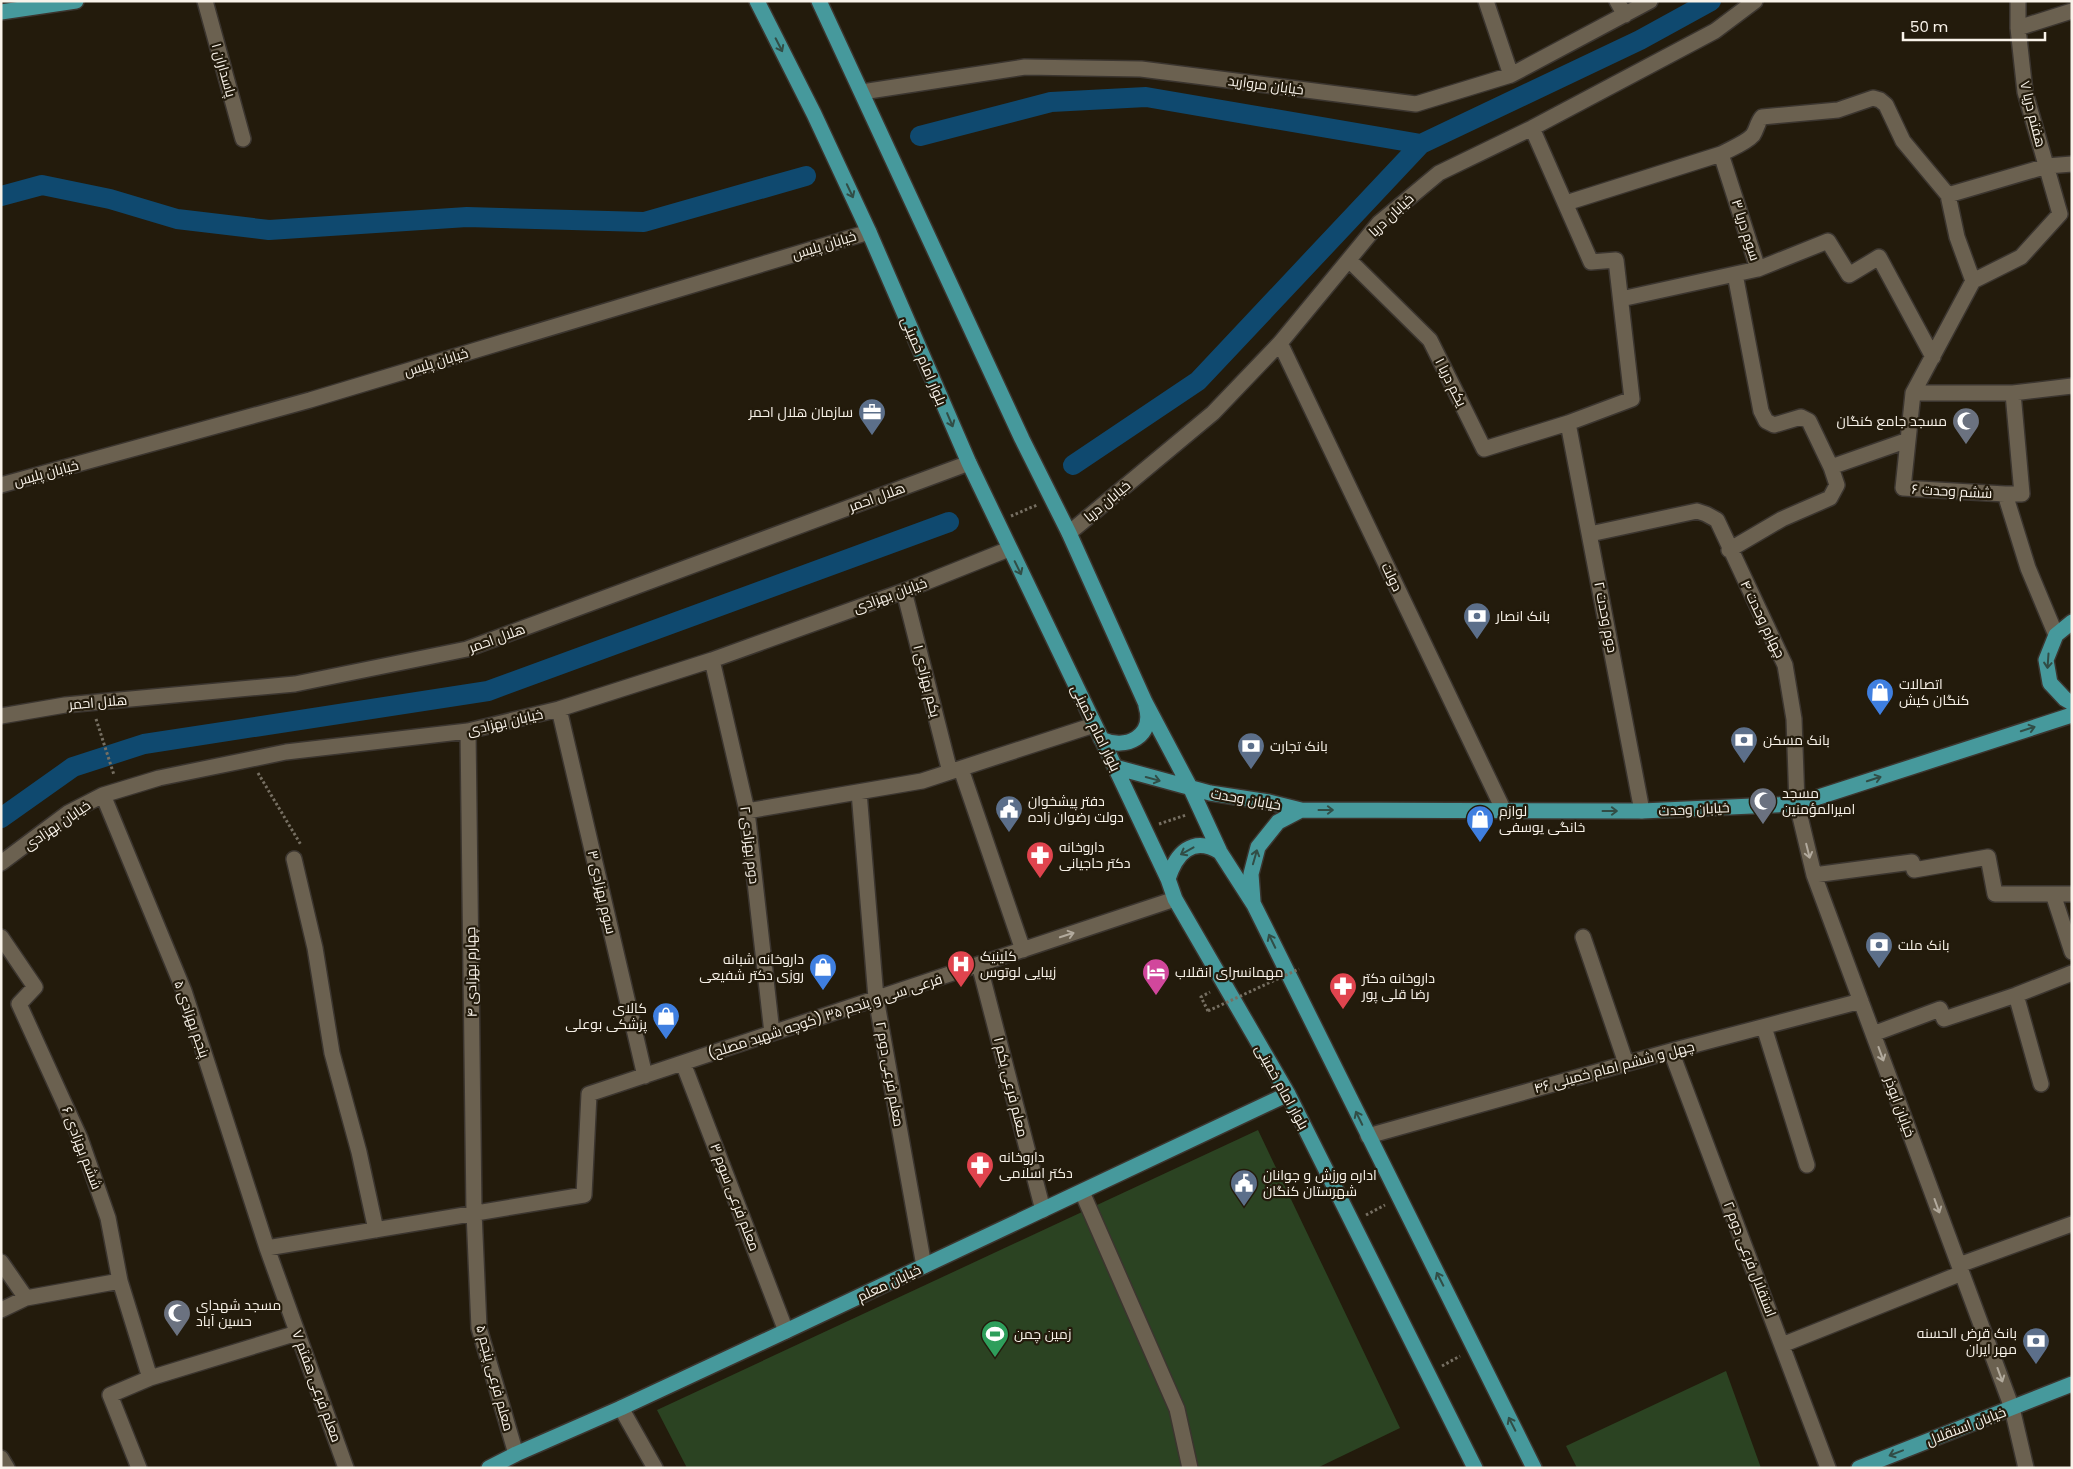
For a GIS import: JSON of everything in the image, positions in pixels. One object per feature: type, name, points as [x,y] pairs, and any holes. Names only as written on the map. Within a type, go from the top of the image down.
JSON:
[{"type":"main road","points":[[1,12],[76,1]]},
{"type":"main road","name":"بلوار امام خمینی","points":[[757,1],[814,114],[868,232],[968,463],[1168,879],[1174,899],[1288,1094],[1475,1468]]},
{"type":"main road","points":[[819,1],[1069,533],[1145,702],[1191,789],[1220,852],[1254,905],[1534,1468]]},
{"type":"main road","points":[[2072,622],[2056,635],[2046,660],[2050,683],[2065,699],[2072,703]]},
{"type":"main road","points":[[1101,739],[1111,744],[1122,744],[1133,740],[1142,733],[1147,723],[1148,712],[1145,702]]},
{"type":"main road","name":"خیابان وحدت","points":[[1115,767],[1191,789],[1302,810],[1642,811],[1797,804],[2072,715]]},
{"type":"main road","name":"خیابان وحدت","points":[[1254,905],[1250,874],[1258,847],[1278,822],[1302,810]]},
{"type":"main road","points":[[1168,879],[1177,857],[1190,848],[1206,846],[1220,852]]},
{"type":"main road","name":"خیابان معلم","points":[[489,1468],[786,1331],[1288,1094]]},
{"type":"main road","name":"خیابان استقلال","points":[[1859,1468],[2072,1384]]},
{"type":"street","name":"پاسداران ۱","points":[[205,1],[243,139]]},
{"type":"street","points":[[1486,1],[1511,75]]},
{"type":"street","points":[[1618,1],[1625,15]]},
{"type":"street","name":"خیابان مروارید","points":[[862,92],[1024,66],[1141,69],[1416,104],[1511,75],[1650,1]]},
{"type":"street","name":"خیابان دریا","points":[[1069,533],[1213,413],[1280,343],[1379,223],[1440,173],[1532,128],[1715,30],[1755,1]]},
{"type":"street","name":"هفتم دریا ۷","points":[[2018,1],[2018,28],[2025,92],[2046,166],[2066,214]]},
{"type":"street","points":[[2018,28],[2072,11]]},
{"type":"street","points":[[1566,203],[1721,154],[1750,138],[1755,132],[1756,124],[1762,117],[1838,110],[1873,98],[1880,100],[1886,105],[1903,141],[1948,195],[1957,236],[1973,281]]},
{"type":"street","points":[[1532,128],[1591,262],[1616,260],[1621,299],[1632,399],[1568,423]]},
{"type":"street","name":"سوم دریا ۳","points":[[1721,154],[1758,269],[1828,241],[1849,275],[1879,257],[1933,357]]},
{"type":"street","points":[[1948,195],[2046,166],[2072,164]]},
{"type":"street","points":[[2066,214],[2021,256],[1973,281],[1913,393],[2013,393],[2072,386]]},
{"type":"street","name":"خیابان پلیس","points":[[1,485],[310,400],[868,232]]},
{"type":"street","name":"یکم دریا ۱","points":[[1349,260],[1430,340],[1484,449],[1568,423]]},
{"type":"street","points":[[1621,299],[1758,269]]},
{"type":"street","points":[[1729,550],[1782,519],[1830,498],[1837,485],[1831,467],[1809,421],[1800,416],[1774,425],[1766,422],[1761,411],[1735,274]]},
{"type":"street","name":"دولت","points":[[1280,343],[1504,811]]},
{"type":"street","name":"ششم وحدت ۶","points":[[1913,393],[1904,488],[2005,494],[2028,568],[2056,635]]},
{"type":"street","points":[[2005,494],[2022,494],[2013,393]]},
{"type":"street","name":"دوم وحدت ۲","points":[[1568,423],[1642,811]]},
{"type":"street","points":[[1831,467],[1908,440]]},
{"type":"street","name":"هلال احمر","points":[[1,716],[91,703],[295,684],[468,649],[968,463]]},
{"type":"street","name":"چهارم وحدت ۴","points":[[1590,534],[1697,512],[1717,520],[1729,550],[1785,665],[1794,719],[1797,804]]},
{"type":"street","name":"خیابان بهزادی","points":[[1,863],[68,814],[103,795],[119,790],[159,778],[286,752],[468,731],[560,709],[712,660],[904,591],[1009,550]]},
{"type":"street","name":"یکم بهزادی ۱","points":[[904,591],[956,770],[1023,950]]},
{"type":"street","name":"دوم بهزادی ۲","points":[[712,660],[747,811],[772,1033]]},
{"type":"street","name":"سوم بهزادی ۳","points":[[560,709],[645,1076]]},
{"type":"street","points":[[747,811],[922,781],[1094,725]]},
{"type":"street","name":"چهارم بهزادی ۴","points":[[468,731],[474,1212]]},
{"type":"street","name":"معلم فرعی دوم ۲","points":[[860,792],[876,998],[924,1266]]},
{"type":"street","name":"پنجم بهزادی ۵","points":[[103,795],[184,991],[267,1248]]},
{"type":"street","name":"خیابان ابوذر","points":[[1797,804],[1814,875],[2012,1408],[2026,1468]]},
{"type":"street","points":[[1814,875],[1912,862],[1914,870],[1988,857],[1995,894],[2072,894]]},
{"type":"street","points":[[294,859],[315,948],[332,1052],[359,1152],[376,1230]]},
{"type":"street","points":[[2053,894],[2072,952]]},
{"type":"street","name":"فرعی سی و پنجم ۳۵ (کوچه شهید مصلح)","points":[[474,1212],[584,1195],[589,1094],[1174,899]]},
{"type":"street","name":"ششم بهزادی ۶","points":[[1,937],[35,987],[19,1004],[80,1138],[108,1218],[120,1281],[150,1378]]},
{"type":"street","points":[[1583,937],[1626,1063]]},
{"type":"street","name":"معلم فرعی یکم ۱","points":[[979,964],[1042,1210]]},
{"type":"street","points":[[1873,1034],[1940,1009],[1944,1019],[2016,995],[2072,973]]},
{"type":"street","points":[[2016,995],[2041,1084]]},
{"type":"street","name":"چهل و ششم امام خمینی ۴۶","points":[[1368,1136],[1626,1063],[1861,1001]]},
{"type":"street","points":[[1764,1027],[1807,1165]]},
{"type":"street","name":"استقلال فرعی دوم ۲","points":[[1670,1051],[1828,1468]]},
{"type":"street","name":"معلم فرعی سوم ۳","points":[[683,1063],[786,1331]]},
{"type":"street","points":[[1082,1192],[1177,1408],[1190,1468]]},
{"type":"street","points":[[267,1248],[474,1212]]},
{"type":"street","name":"معلم فرعی پنجم ۵","points":[[474,1212],[479,1328],[516,1454]]},
{"type":"street","points":[[1782,1345],[1960,1269],[2072,1224]]},
{"type":"street","name":"معلم فرعی هفتم ۷","points":[[267,1248],[346,1468]]},
{"type":"street","points":[[1,1262],[26,1298]]},
{"type":"street","points":[[1,1310],[26,1298],[120,1281]]},
{"type":"street","points":[[139,1468],[110,1395],[150,1378],[297,1333]]},
{"type":"street","points":[[621,1408],[655,1468]]},
{"type":"street","points":[[1,1458],[7,1468]]},
{"type":"path","points":[[997,523],[1052,498]]},
{"type":"path","points":[[91,703],[119,790]]},
{"type":"path","points":[[250,760],[304,850],[294,859]]},
{"type":"path","points":[[1201,996],[1208,1010],[1299,969]]},
{"type":"path","points":[[1352,1222],[1399,1198]]},
{"type":"path","points":[[1428,1374],[1474,1348]]},
{"type":"green space","points":[[1258,1130],[1400,1428],[1317,1468],[687,1468],[657,1410]]},
{"type":"green space","points":[[1726,1371],[1761,1468],[1577,1468],[1566,1446]]},
{"type":"waterway","points":[[1073,465],[1198,381],[1421,144],[1640,40],[1711,1]]},
{"type":"waterway","points":[[920,136],[1051,102],[1146,97],[1421,144]]},
{"type":"waterway","points":[[1,196],[42,185],[110,199],[177,219],[269,230],[467,217],[644,222],[806,176]]},
{"type":"waterway","points":[[1,818],[73,767],[144,744],[488,691],[949,522]]},
{"type":"place","name":"سازمان هلال احمر","points":[[872,436]]},
{"type":"place","name":"مسجد جامع کنگان","points":[[1966,445]]},
{"type":"place","name":"بانک انصار","points":[[1477,640]]},
{"type":"place","name":"اتصالات کنگان کیش","points":[[1880,716]]},
{"type":"place","name":"بانک مسکن","points":[[1744,764]]},
{"type":"place","name":"بانک تجارت","points":[[1251,770]]},
{"type":"place","name":"مسجد امیرالمؤمنین","points":[[1763,825]]},
{"type":"place","name":"دفتر پیشخوان دولت رضوان زاده","points":[[1009,833]]},
{"type":"place","name":"لوازم خانگی یوسفی","points":[[1480,843]]},
{"type":"place","name":"داروخانه دکتر حاجیانی","points":[[1040,879]]},
{"type":"place","name":"بانک ملت","points":[[1879,969]]},
{"type":"place","name":"کلینیک زیبایی لوتوس","points":[[961,988]]},
{"type":"place","name":"داروخانه شبانه روزی دکتر شفیعی","points":[[823,991]]},
{"type":"place","name":"مهمانسرای انقلاب","points":[[1156,996]]},
{"type":"place","name":"داروخانه دکتر رضا قلی پور","points":[[1343,1010]]},
{"type":"place","name":"کالای پزشکی بوعلی","points":[[666,1040]]},
{"type":"place","name":"داروخانه دکتر اسلامی","points":[[980,1189]]},
{"type":"place","name":"اداره ورزش و جوانان شهرستان کنگان","points":[[1244,1207]]},
{"type":"place","name":"مسجد شهدای حسین آباد","points":[[177,1337]]},
{"type":"place","name":"زمین چمن","points":[[995,1358]]},
{"type":"place","name":"بانک قرض الحسنه مهر ایران","points":[[2036,1365]]}]
